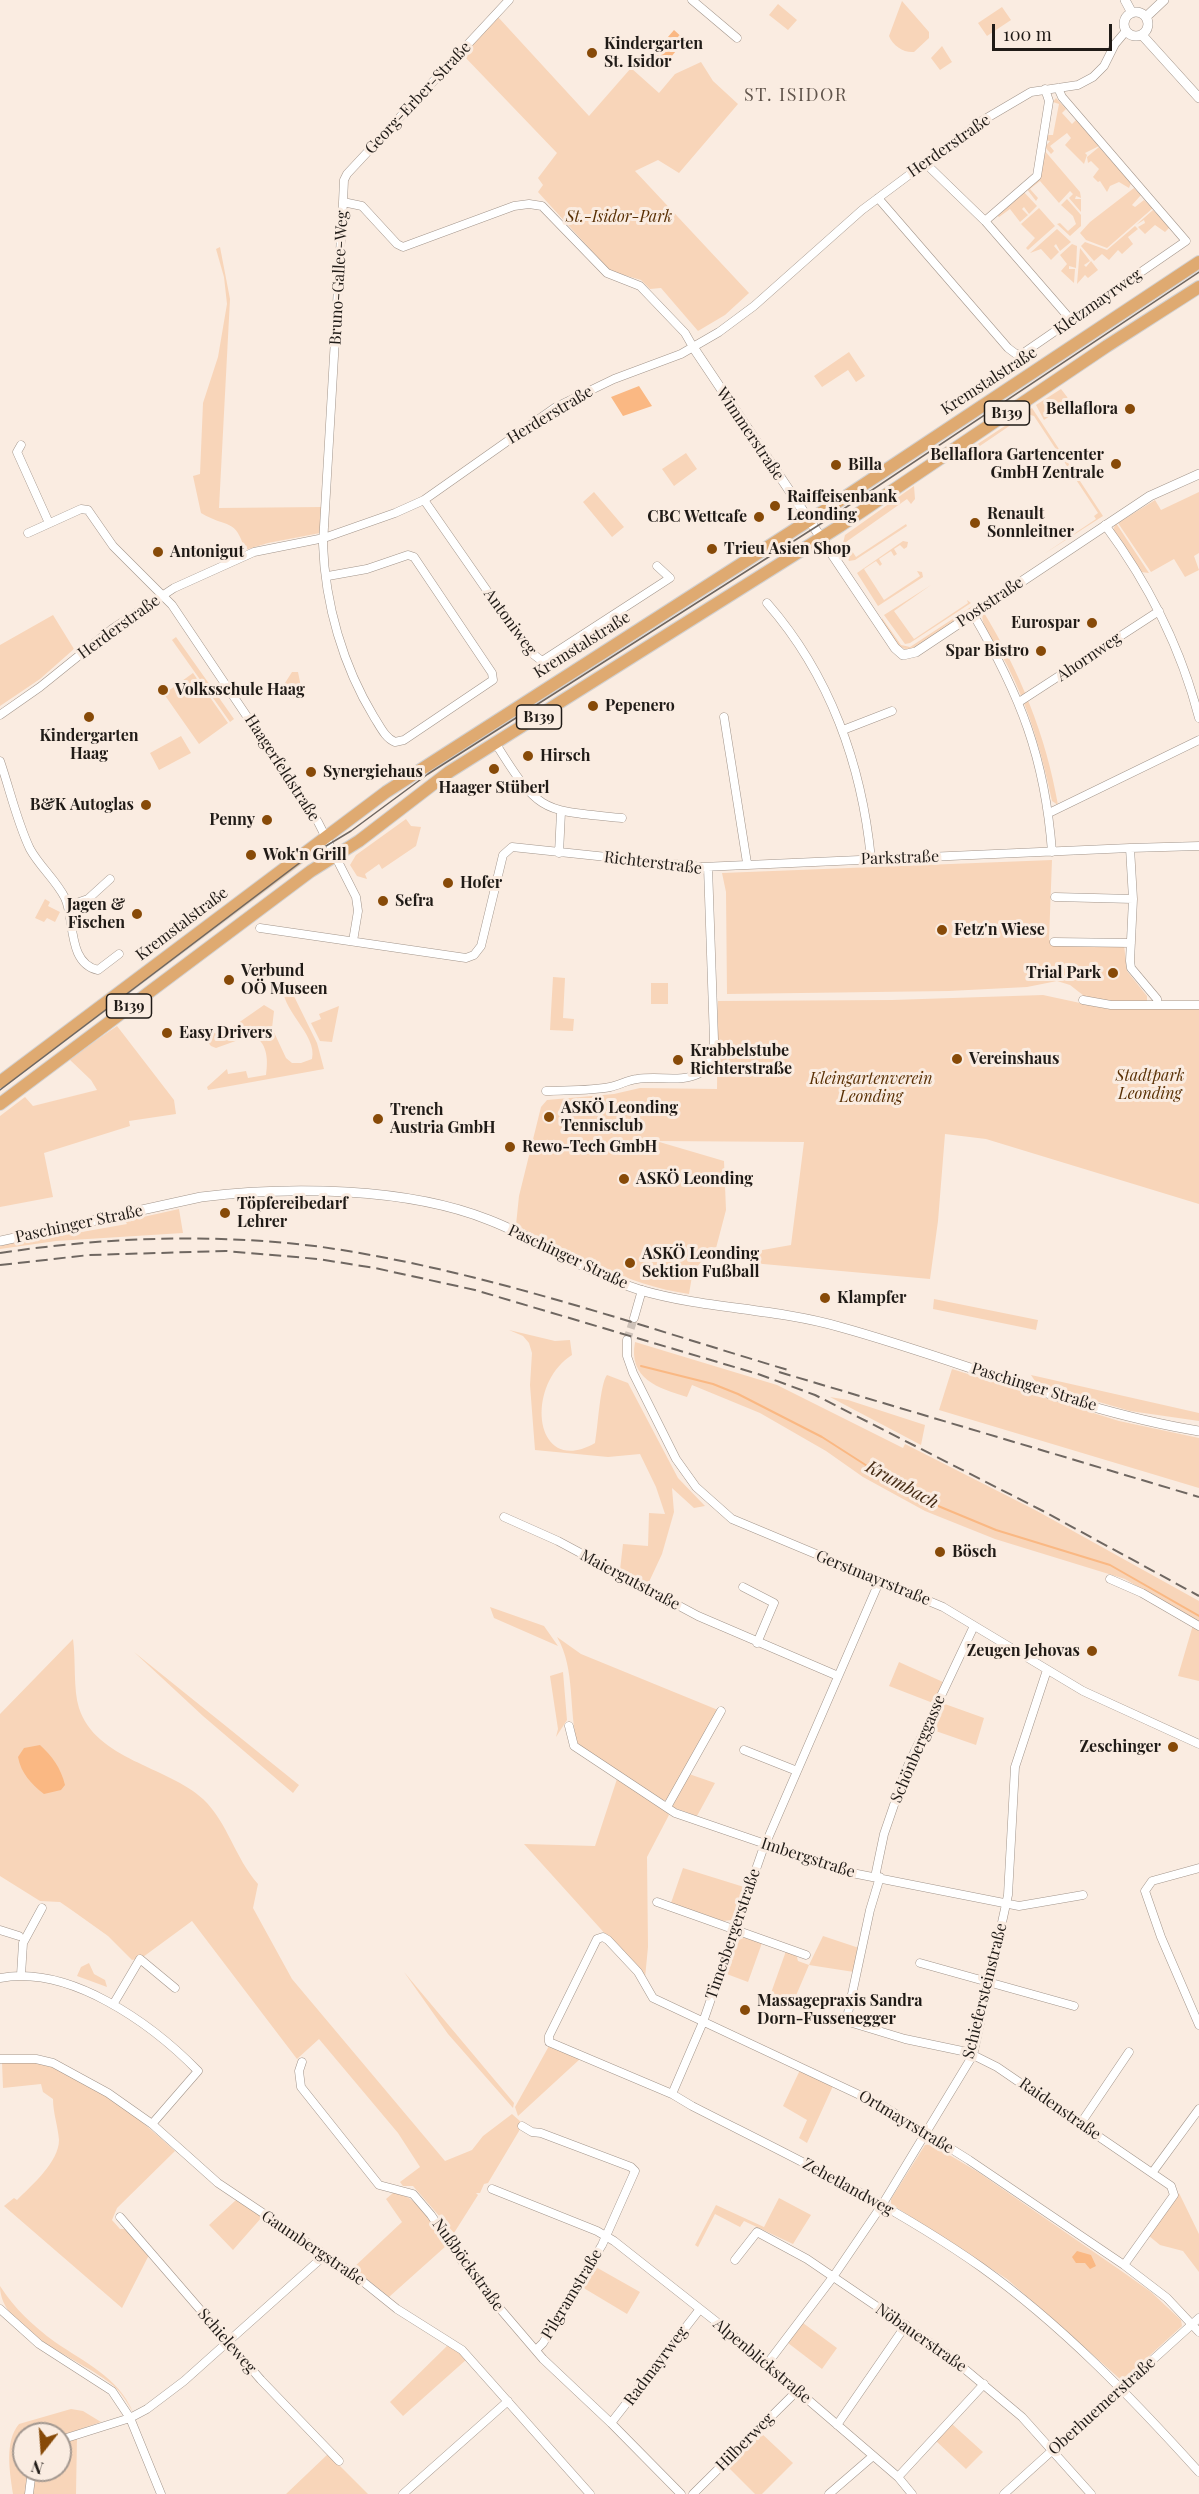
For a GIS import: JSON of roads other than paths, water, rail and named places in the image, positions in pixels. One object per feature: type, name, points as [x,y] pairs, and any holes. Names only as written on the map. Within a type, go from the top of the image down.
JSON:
[{"type":"main road","name":"Kremstalstraße","points":[[0,1082],[326,836],[417,771],[808,520],[1199,262]]},
{"type":"main road","name":"Kremstalstraße","points":[[0,1104],[221,936],[408,806],[449,772],[822,538],[1199,287]]},
{"type":"street","name":"Georg-Erber-Straße","points":[[343,202],[344,180],[347,174],[509,0]]},
{"type":"street","points":[[692,0],[737,38]]},
{"type":"street","points":[[1125,0],[1132,12]]},
{"type":"street","points":[[1146,17],[1164,0]]},
{"type":"street","points":[[1132,12],[1139,12],[1146,17],[1148,29],[1142,35],[1133,36],[1126,32],[1125,20],[1132,12]]},
{"type":"street","name":"Herderstraße","points":[[0,715],[40,687],[112,629],[162,595],[209,571],[254,552],[324,538],[387,517],[424,500],[564,402],[614,378],[681,354],[693,347],[740,317],[878,198],[980,122],[1024,95],[1046,89],[1078,85],[1093,77],[1104,66],[1114,44],[1126,32]]},
{"type":"street","points":[[1142,35],[1199,98]]},
{"type":"street","name":"Kletzmayrweg","points":[[878,198],[1012,352],[1022,354],[1186,241],[1062,98],[1059,88]]},
{"type":"street","points":[[985,221],[1037,176],[1049,101],[1046,89]]},
{"type":"street","points":[[924,162],[985,221],[1071,320]]},
{"type":"street","name":"Bruno-Gallee-Weg","points":[[328,576],[367,568],[408,555],[414,556],[492,673],[493,680],[404,740],[391,740],[363,699],[348,664],[329,600],[324,538],[343,202],[362,206],[397,244],[403,247],[514,206],[529,204],[542,206],[607,273],[640,286],[685,333],[693,347]]},
{"type":"street","name":"Wimmerstraße","points":[[693,347],[822,538]]},
{"type":"street","points":[[21,445],[17,452],[49,524],[28,533]]},
{"type":"street","name":"Poststraße","points":[[822,538],[895,648],[903,655],[916,652],[1158,491],[1199,474]]},
{"type":"street","name":"Antoniweg","points":[[424,500],[529,651],[542,661],[670,578],[657,566]]},
{"type":"street","name":"Haagerfeldstraße","points":[[49,524],[81,509],[88,510],[113,546],[172,605],[248,715],[336,855]]},
{"type":"street","points":[[1105,525],[1142,580],[1159,611],[1184,670],[1199,718]]},
{"type":"street","points":[[767,603],[797,639],[821,681],[843,730],[862,796],[871,859]]},
{"type":"street","name":"Ahornweg","points":[[1019,702],[1159,611]]},
{"type":"street","points":[[973,614],[1002,664],[1019,702],[1037,754],[1049,813],[1052,852]]},
{"type":"street","points":[[843,730],[891,711]]},
{"type":"street","points":[[724,717],[747,863]]},
{"type":"street","points":[[1049,813],[1199,740]]},
{"type":"street","points":[[496,744],[531,796],[548,807],[561,812],[622,818]]},
{"type":"street","points":[[0,761],[30,849],[63,894],[68,906],[72,937],[89,966],[100,969],[119,954]]},
{"type":"street","points":[[558,853],[561,812]]},
{"type":"street","name":"Richterstraße","points":[[260,928],[460,958],[470,957],[477,951],[484,939],[503,855],[507,848],[512,846],[558,853],[708,867],[714,1040],[712,1053],[706,1065],[697,1074],[684,1080],[641,1078],[609,1088],[546,1090]]},
{"type":"street","points":[[1158,1005],[1157,999],[1131,968],[1133,899],[1130,848],[1199,846]]},
{"type":"street","name":"Parkstraße","points":[[708,867],[747,863],[1130,848]]},
{"type":"street","points":[[336,855],[353,887],[357,904],[353,941]]},
{"type":"street","points":[[68,906],[88,899],[110,879]]},
{"type":"street","points":[[1055,897],[1133,899]]},
{"type":"street","points":[[1054,942],[1131,943]]},
{"type":"street","points":[[1083,1000],[1111,1005],[1199,1005]]},
{"type":"street","name":"Paschinger Straße","points":[[0,1240],[211,1196],[273,1192],[378,1195],[417,1199],[466,1211],[500,1225],[591,1270],[642,1290],[705,1304],[815,1320],[1071,1400],[1199,1431]]},
{"type":"street","points":[[634,1318],[642,1290]]},
{"type":"street","name":"Gerstmayrstraße","points":[[627,1340],[627,1356],[640,1390],[676,1459],[707,1500],[741,1525],[943,1607],[1093,1696],[1199,1744]]},
{"type":"street","name":"Maiergutstraße","points":[[504,1517],[558,1541],[698,1616],[838,1676]]},
{"type":"street","points":[[1110,1579],[1159,1602],[1199,1626]]},
{"type":"street","name":"Timesbergerstraße","points":[[672,2094],[703,2022],[765,1844],[879,1580]]},
{"type":"street","points":[[743,1587],[774,1603],[757,1642]]},
{"type":"street","name":"Schönberggasse","points":[[849,2022],[848,2013],[878,1877],[884,1834],[905,1773],[974,1626]]},
{"type":"street","name":"Schiefersteinstraße","points":[[767,2364],[833,2277],[882,2205],[972,2055],[1006,1904],[1015,1767],[1047,1670]]},
{"type":"street","points":[[667,1807],[721,1711]]},
{"type":"street","name":"Imbergstraße","points":[[569,1726],[574,1746],[675,1813],[836,1869],[1006,1904],[1026,1905],[1083,1895]]},
{"type":"street","points":[[744,1750],[796,1772]]},
{"type":"street","points":[[1199,1868],[1152,1881],[1146,1887],[1161,1937],[1199,2025]]},
{"type":"street","points":[[657,1902],[806,1955]]},
{"type":"street","points":[[21,1975],[23,1943],[42,1908]]},
{"type":"street","points":[[0,1930],[20,1936]]},
{"type":"street","name":"Ortmayrstraße","points":[[603,1937],[638,1972],[653,1998],[868,2097],[927,2133],[1124,2265],[1167,2298],[1199,2332]]},
{"type":"street","name":"Zehetlandweg","points":[[603,1937],[597,1940],[549,2036],[549,2042],[672,2094],[687,2104],[838,2178],[959,2253],[1006,2286],[1121,2387],[1199,2472]]},
{"type":"street","points":[[114,2003],[140,1959],[175,1988]]},
{"type":"street","points":[[920,1963],[1074,2006]]},
{"type":"street","points":[[0,1978],[21,1975],[71,1987],[114,2003],[164,2038],[198,2071],[152,2124]]},
{"type":"street","name":"Raidenstraße","points":[[849,2022],[904,2039],[972,2055],[1025,2084],[1171,2186],[1175,2193],[1124,2265]]},
{"type":"street","points":[[1081,2123],[1129,2052]]},
{"type":"street","name":"Gaumbergstraße","points":[[0,2059],[36,2059],[62,2067],[108,2093],[152,2124],[218,2183],[325,2255],[397,2309],[462,2350],[590,2494]]},
{"type":"street","name":"Nußböckstraße","points":[[302,2062],[299,2071],[301,2087],[379,2185],[413,2194],[431,2215],[472,2276],[536,2350],[681,2494]]},
{"type":"street","points":[[1152,2173],[1199,2109]]},
{"type":"street","points":[[522,2126],[532,2132],[541,2133],[631,2167],[635,2171],[605,2236]]},
{"type":"street","name":"Alpenblickstraße","points":[[492,2188],[605,2236],[700,2309],[798,2390],[898,2477],[912,2494]]},
{"type":"street","name":"Schieleweg","points":[[120,2217],[228,2342],[339,2461]]},
{"type":"street","name":"Nöbauerstraße","points":[[735,2260],[754,2233],[760,2232],[833,2277],[906,2325],[984,2384],[1023,2417],[1051,2452],[1091,2494]]},
{"type":"street","name":"Pilgramstraße","points":[[536,2350],[543,2343],[605,2236]]},
{"type":"street","points":[[72,2435],[130,2418],[161,2399],[325,2255]]},
{"type":"street","points":[[0,2309],[39,2344],[112,2391],[130,2418],[161,2494]]},
{"type":"street","name":"Radmayrweg","points":[[611,2423],[700,2309]]},
{"type":"street","name":"Oberhuemerstraße","points":[[1005,2494],[1199,2318]]},
{"type":"street","points":[[837,2425],[906,2325]]},
{"type":"street","points":[[898,2477],[984,2384]]},
{"type":"street","name":"Hilberweg","points":[[693,2494],[798,2390]]},
{"type":"street","points":[[405,2493],[508,2401]]},
{"type":"street","points":[[829,2494],[873,2456]]},
{"type":"waterway","name":"Krumbach","points":[[641,1366],[713,1384],[738,1394],[822,1437],[914,1496],[996,1530],[1110,1565],[1199,1616]]},
{"type":"tunnel","points":[[627,1340],[634,1318]]},
{"type":"tram line","points":[[0,1090],[306,858],[351,831],[428,774],[833,516],[1199,272]]},
{"type":"railway","points":[[0,1253],[80,1243],[161,1239],[241,1240],[322,1247],[440,1269],[499,1284],[788,1370]]},
{"type":"railway","points":[[0,1265],[89,1255],[226,1251],[318,1259],[375,1268],[475,1290],[758,1374],[815,1395],[1043,1511],[1199,1596]]},
{"type":"railway","points":[[779,1372],[1199,1497]]},
{"type":"place","name":"Kindergarten St. Isidor","points":[[592,53]]},
{"type":"place","name":"Bellaflora","points":[[1130,409]]},
{"type":"place","name":"Bellaflora Gartencenter GmbH Zentrale","points":[[1116,464]]},
{"type":"place","name":"Billa","points":[[836,465]]},
{"type":"place","name":"Raiffeisenbank Leonding","points":[[775,506]]},
{"type":"place","name":"CBC Wettcafe","points":[[759,517]]},
{"type":"place","name":"Renault Sonnleitner","points":[[975,523]]},
{"type":"place","name":"Trieu Asien Shop","points":[[712,549]]},
{"type":"place","name":"Antonigut","points":[[158,552]]},
{"type":"place","name":"Eurospar","points":[[1092,623]]},
{"type":"place","name":"Spar Bistro","points":[[1041,651]]},
{"type":"place","name":"Volksschule Haag","points":[[163,690]]},
{"type":"place","name":"Pepenero","points":[[593,706]]},
{"type":"place","name":"Kindergarten Haag","points":[[89,717]]},
{"type":"place","name":"Hirsch","points":[[528,756]]},
{"type":"place","name":"Haager Stüberl","points":[[494,769]]},
{"type":"place","name":"Synergiehaus","points":[[311,772]]},
{"type":"place","name":"B&K Autoglas","points":[[146,805]]},
{"type":"place","name":"Penny","points":[[267,820]]},
{"type":"place","name":"Wok'n Grill","points":[[251,855]]},
{"type":"place","name":"Hofer","points":[[448,883]]},
{"type":"place","name":"Sefra","points":[[383,901]]},
{"type":"place","name":"Jagen & Fischen","points":[[137,914]]},
{"type":"place","name":"Fetz'n Wiese","points":[[942,930]]},
{"type":"place","name":"Trial Park","points":[[1113,973]]},
{"type":"place","name":"Verbund OÖ Museen","points":[[229,980]]},
{"type":"place","name":"Easy Drivers","points":[[167,1033]]},
{"type":"place","name":"Vereinshaus","points":[[957,1059]]},
{"type":"place","name":"Krabbelstube Richterstraße","points":[[678,1060]]},
{"type":"place","name":"ASKÖ Leonding Tennisclub","points":[[549,1117]]},
{"type":"place","name":"Trench Austria GmbH","points":[[378,1119]]},
{"type":"place","name":"Rewo-Tech GmbH","points":[[510,1147]]},
{"type":"place","name":"ASKÖ Leonding","points":[[624,1179]]},
{"type":"place","name":"Töpfereibedarf Lehrer","points":[[225,1213]]},
{"type":"place","name":"ASKÖ Leonding Sektion Fußball","points":[[630,1263]]},
{"type":"place","name":"Klampfer","points":[[825,1298]]},
{"type":"place","name":"Bösch","points":[[940,1552]]},
{"type":"place","name":"Zeugen Jehovas","points":[[1092,1651]]},
{"type":"place","name":"Zeschinger","points":[[1173,1747]]},
{"type":"place","name":"Massagepraxis Sandra Dorn-Fussenegger","points":[[745,2010]]},
{"type":"district","name":"ST. ISIDOR","points":[[796,95]]},
{"type":"park label","name":"St.-Isidor-Park","points":[[619,217]]},
{"type":"park label","name":"Stadtpark Leonding","points":[[1150,1085]]},
{"type":"park label","name":"Kleingartenverein Leonding","points":[[871,1088]]}]
